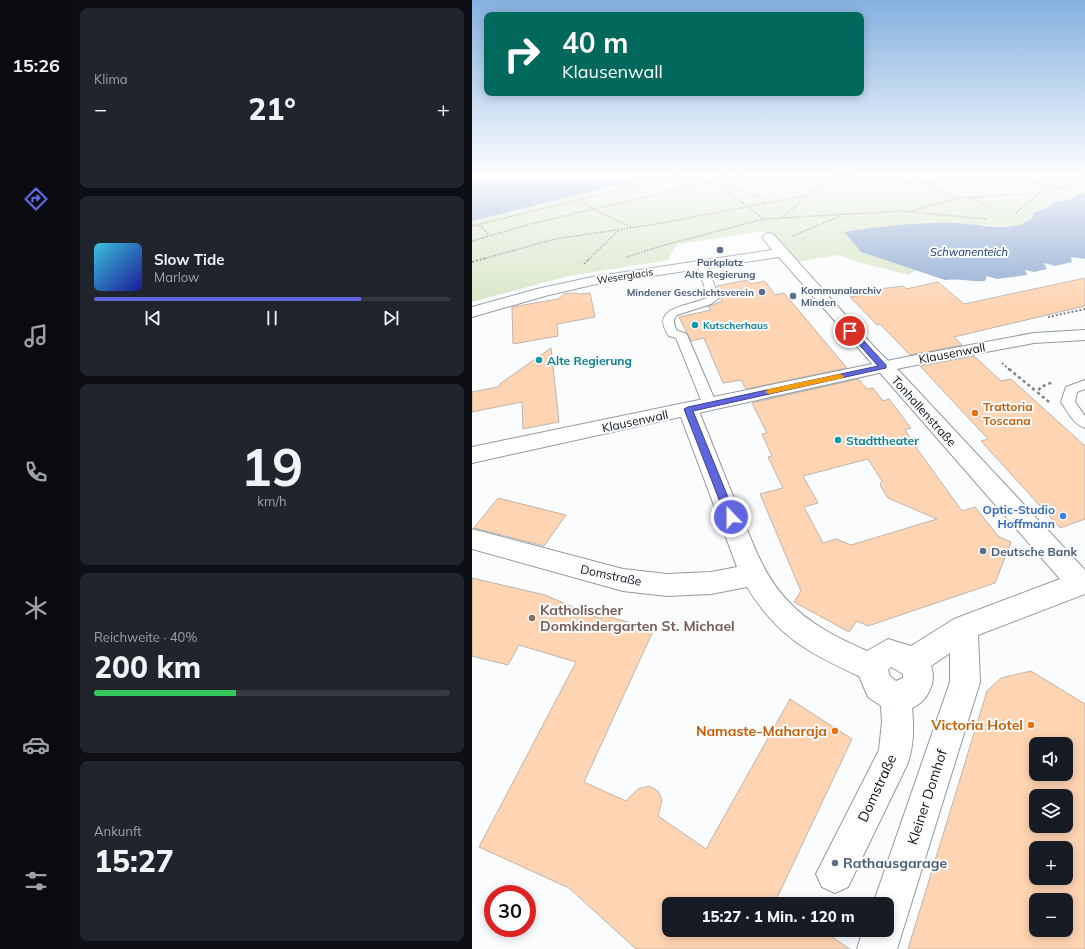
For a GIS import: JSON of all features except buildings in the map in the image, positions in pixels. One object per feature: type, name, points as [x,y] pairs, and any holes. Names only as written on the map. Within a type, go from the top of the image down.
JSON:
[{"type":"street","name":"Tonhallenstraße","points":[[768,237],[883,367],[1082,583]]},
{"type":"street","name":"Weserglacis","points":[[472,312],[542,292],[592,282],[781,253]]},
{"type":"street","name":"Klausenwall","points":[[472,455],[883,367],[1034,338],[1061,332],[1085,320]]},
{"type":"street","name":"Klausenwall","points":[[1061,332],[1085,334]]},
{"type":"street","points":[[688,409],[754,575],[766,596],[788,621],[821,644],[873,668]]},
{"type":"street","name":"Domstraße","points":[[472,539],[623,580],[667,585],[711,583],[754,575]]},
{"type":"street","points":[[912,662],[964,628],[1082,583]]},
{"type":"street","name":"Kleiner Domhof","points":[[894,898],[965,682],[964,628]]},
{"type":"street","points":[[888,653],[905,656],[912,662],[917,669],[918,678],[917,686],[912,692],[904,696],[896,697],[886,693],[879,687],[874,678],[873,668],[881,656],[888,653]]},
{"type":"street","name":"Domstraße","points":[[835,874],[895,752],[898,722],[896,697]]},
{"type":"street","points":[[877,949],[881,937]]},
{"type":"lane","points":[[702,265],[714,298],[701,305],[686,307],[674,312],[668,318],[667,322],[673,334],[681,335],[710,404]]},
{"type":"lane","points":[[1083,415],[1068,402],[1071,390],[1085,384]]},
{"type":"path","points":[[472,226],[503,218]]},
{"type":"path","points":[[472,241],[557,218]]},
{"type":"path","points":[[613,218],[631,227]]},
{"type":"path","points":[[472,262],[555,239],[620,230],[682,218]]},
{"type":"path","points":[[763,218],[777,218]]},
{"type":"path","points":[[791,237],[836,218]]},
{"type":"path","points":[[979,218],[986,219]]},
{"type":"path","points":[[476,225],[482,226],[490,235]]},
{"type":"path","points":[[579,268],[620,230]]},
{"type":"path","points":[[997,359],[1037,392]]},
{"type":"green space","points":[[483,218],[1031,218],[1028,222],[1014,227],[959,223],[920,224],[844,232],[861,252],[916,270],[909,275],[857,262],[839,255],[791,263],[764,231],[678,244],[672,251],[668,260],[569,276],[472,302],[472,221]]},
{"type":"water","points":[[472,218],[483,218],[472,221]]},
{"type":"water","name":"Schwanenteich","points":[[1031,218],[1085,218],[1085,259],[1071,257],[1072,262],[1055,266],[1044,263],[1047,269],[1034,272],[1025,270],[1027,275],[997,279],[987,276],[985,281],[955,279],[945,280],[861,252],[844,232],[887,226],[930,223],[959,223],[1007,227],[1027,222]]},
{"type":"slow traffic","points":[[769,392],[840,376]]},
{"type":"place","name":"Parkplatz Alte Regierung","points":[[720,250]]},
{"type":"place","name":"Mindener Geschichtsverein","points":[[762,292]]},
{"type":"place","name":"Kommunalarchiv Minden","points":[[793,296]]},
{"type":"place","name":"Kutscherhaus","points":[[695,325]]},
{"type":"place","name":"Alte Regierung","points":[[539,360]]},
{"type":"place","name":"Trattoria Toscana","points":[[975,413]]},
{"type":"place","name":"Stadttheater","points":[[838,440]]},
{"type":"place","name":"Optic-Studio Hoffmann","points":[[1063,516]]},
{"type":"place","name":"Deutsche Bank","points":[[983,551]]},
{"type":"place","name":"Katholischer Domkindergarten St. Michael","points":[[532,618]]},
{"type":"place","name":"Victoria Hotel","points":[[1031,725]]},
{"type":"place","name":"Namaste-Maharaja","points":[[835,731]]},
{"type":"place","name":"Rathausgarage","points":[[835,863]]},
{"type":"route","points":[[731,517],[688,409],[883,367],[850,331]]}]
